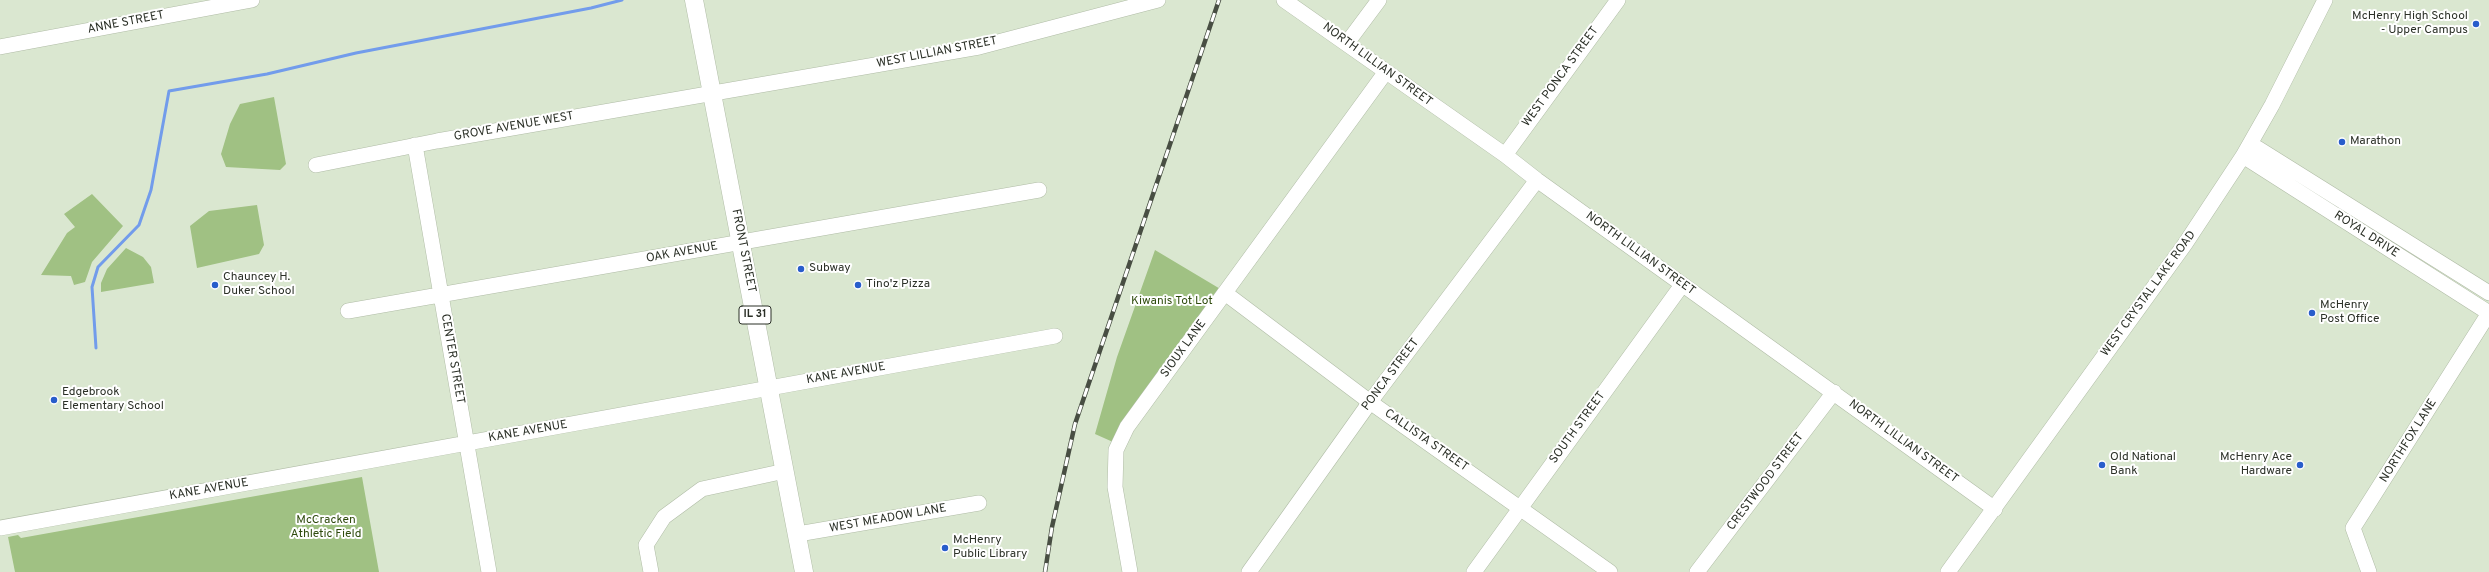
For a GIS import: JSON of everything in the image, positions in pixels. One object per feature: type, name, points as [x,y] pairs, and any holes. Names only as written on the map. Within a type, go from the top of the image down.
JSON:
[{"type":"main road","name":"FRONT STREET","points":[[694,0],[713,92],[804,572]]},
{"type":"street","name":"ANNE STREET","points":[[0,47],[252,0]]},
{"type":"street","name":"WEST LILLIAN STREET","points":[[713,92],[979,47],[1158,0]]},
{"type":"street","name":"NORTH LILLIAN STREET","points":[[1284,0],[1347,43],[1385,73],[1505,155],[1537,180],[1682,285],[1834,392],[1995,509]]},
{"type":"street","points":[[1347,43],[1379,0]]},
{"type":"street","name":"WEST PONCA STREET","points":[[1505,155],[1618,0]]},
{"type":"street","name":"WEST CRYSTAL LAKE ROAD","points":[[1948,572],[2185,244],[2247,150],[2302,46],[2324,0]]},
{"type":"street","name":"SIOUX LANE","points":[[1130,572],[1115,487],[1116,450],[1127,426],[1385,73]]},
{"type":"street","name":"GROVE AVENUE WEST","points":[[316,165],[415,145],[713,92]]},
{"type":"street","name":"CENTER STREET","points":[[415,145],[489,572]]},
{"type":"street","name":"ROYAL DRIVE","points":[[2247,150],[2489,293]]},
{"type":"street","name":"ROYAL DRIVE","points":[[2247,150],[2489,313]]},
{"type":"street","name":"PONCA STREET","points":[[1249,572],[1370,402],[1537,180]]},
{"type":"street","name":"OAK AVENUE","points":[[348,311],[1039,190]]},
{"type":"street","name":"SOUTH STREET","points":[[1474,572],[1682,285]]},
{"type":"street","name":"CALLISTA STREET","points":[[1225,293],[1370,402],[1610,572]]},
{"type":"street","name":"NORTHFOX LANE","points":[[2369,572],[2353,528],[2489,313]]},
{"type":"street","name":"KANE AVENUE","points":[[0,528],[1055,336]]},
{"type":"street","name":"CRESTWOOD STREET","points":[[1697,572],[1834,392]]},
{"type":"street","points":[[651,572],[646,545],[664,517],[702,489],[785,471]]},
{"type":"street","name":"WEST MEADOW LANE","points":[[798,534],[979,503]]},
{"type":"green space","points":[[274,97],[286,164],[280,170],[226,167],[221,154],[230,124],[240,104]]},
{"type":"green space","points":[[92,194],[123,226],[92,262],[85,282],[74,285],[71,276],[41,275],[67,233],[75,227],[64,214]]},
{"type":"green space","points":[[257,205],[264,245],[259,254],[197,268],[190,226],[209,211]]},
{"type":"green space","points":[[126,248],[143,257],[151,267],[154,283],[101,292],[101,283],[107,269]]},
{"type":"green space","name":"Kiwanis Tot Lot","points":[[1155,250],[1222,290],[1113,442],[1095,434],[1117,357]]},
{"type":"green space","name":"McCracken Athletic Field","points":[[362,477],[379,572],[15,572],[8,537],[18,535],[21,538]]},
{"type":"waterway","points":[[96,348],[92,287],[98,267],[139,225],[151,190],[169,91],[267,74],[356,53],[591,8],[622,0]]},
{"type":"railway","points":[[1045,572],[1052,527],[1075,424],[1219,0]]},
{"type":"place","name":"McHenry High School - Upper Campus","points":[[2476,24]]},
{"type":"place","name":"Marathon","points":[[2342,142]]},
{"type":"place","name":"Subway","points":[[801,269]]},
{"type":"place","name":"Chauncey H. Duker School","points":[[215,285]]},
{"type":"place","name":"Tino'z Pizza","points":[[858,285]]},
{"type":"place","name":"McHenry Post Office","points":[[2312,313]]},
{"type":"place","name":"Edgebrook Elementary School","points":[[54,400]]},
{"type":"place","name":"Old National Bank","points":[[2102,465]]},
{"type":"place","name":"McHenry Ace Hardware","points":[[2300,465]]},
{"type":"place","name":"McHenry Public Library","points":[[945,548]]}]
